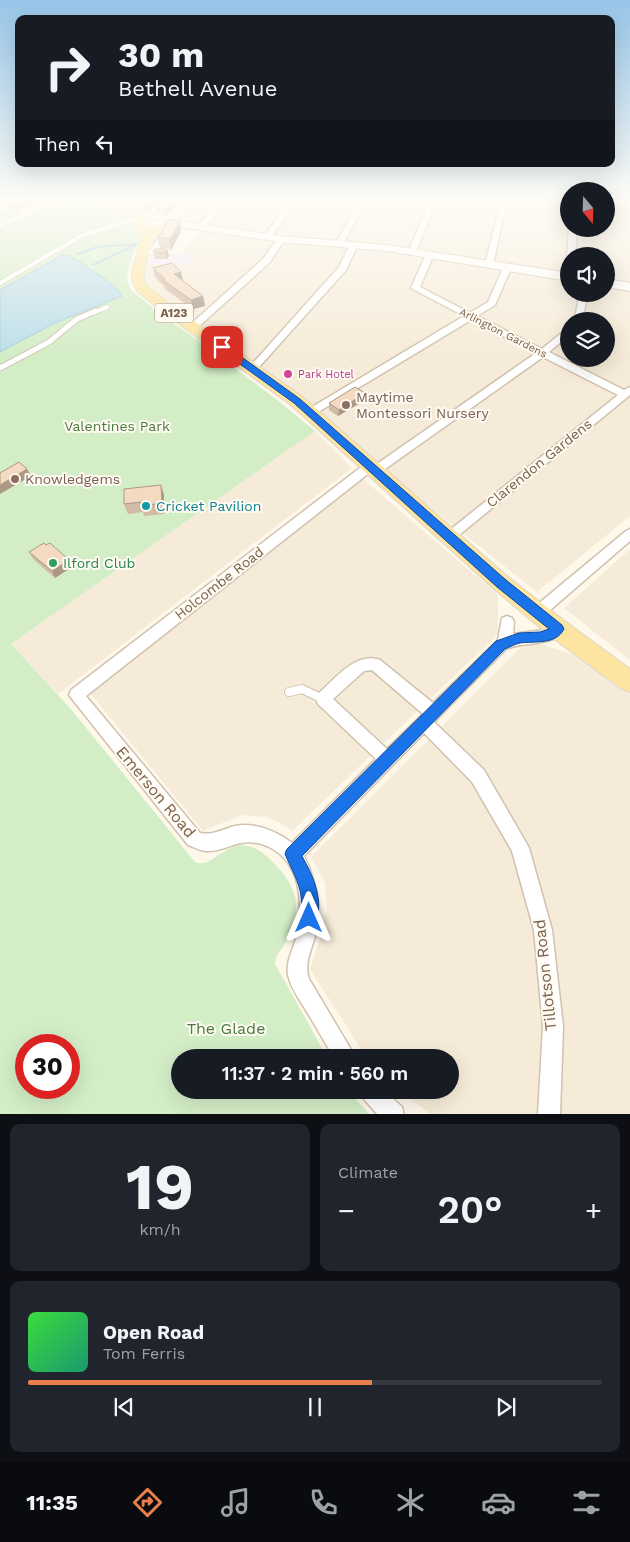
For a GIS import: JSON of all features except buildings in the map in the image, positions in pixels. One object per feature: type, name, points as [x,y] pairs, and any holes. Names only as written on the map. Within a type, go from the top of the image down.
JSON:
[{"type":"main road","name":"A123","points":[[143,254],[138,272],[138,282],[142,288],[310,412],[372,469],[537,613],[630,682]]},
{"type":"street","points":[[193,326],[267,260],[271,254]]},
{"type":"street","points":[[251,367],[257,364],[343,268],[349,254]]},
{"type":"street","points":[[430,254],[560,275]]},
{"type":"street","name":"Arlington Gardens","points":[[430,254],[414,288],[542,353],[627,392]]},
{"type":"street","points":[[489,264],[491,254]]},
{"type":"street","points":[[310,412],[492,303],[508,266]]},
{"type":"street","points":[[615,284],[630,287]]},
{"type":"street","points":[[372,469],[542,353],[560,338]]},
{"type":"street","name":"Clarendon Gardens","points":[[449,537],[627,392]]},
{"type":"street","name":"Holcombe Road","points":[[80,700],[76,695],[372,469]]},
{"type":"street","points":[[537,613],[630,534]]},
{"type":"street","points":[[506,642],[507,622]]},
{"type":"street","points":[[293,854],[506,642],[519,638],[540,638],[552,634],[558,629]]},
{"type":"street","name":"Tillotson Road","points":[[323,699],[361,665],[375,664],[428,718],[478,776],[520,848],[544,930],[553,1026],[549,1114]]},
{"type":"street","points":[[323,699],[387,759]]},
{"type":"street","name":"Emerson Road","points":[[80,700],[194,839],[202,844],[241,834],[259,835],[277,842],[293,854],[306,879],[310,898],[309,918],[304,941],[298,955],[298,976],[341,1049]]},
{"type":"street","points":[[378,1099],[394,1114]]},
{"type":"lane","points":[[0,283],[50,254]]},
{"type":"lane","points":[[0,368],[49,342],[77,319],[107,307]]},
{"type":"lane","points":[[289,692],[296,688],[305,688],[323,699]]},
{"type":"shaded area","points":[[153,254],[194,255],[191,264],[148,264]]},
{"type":"shaded area","points":[[180,254],[403,254],[560,279],[560,302],[615,302],[615,287],[630,289],[630,516],[537,592],[386,472],[313,404],[155,291],[145,281],[146,264],[191,264],[194,255]]},
{"type":"shaded area","points":[[448,254],[560,254],[560,272]]},
{"type":"shaded area","points":[[615,254],[630,254],[630,283],[615,280]]},
{"type":"shaded area","points":[[315,431],[352,468],[58,694],[11,644]]},
{"type":"shaded area","points":[[363,479],[498,595],[498,634],[292,831],[281,823],[266,817],[242,815],[203,831],[90,693]]},
{"type":"shaded area","points":[[630,549],[630,660],[564,608]]},
{"type":"shaded area","points":[[537,643],[572,654],[630,691],[630,1114],[431,1114],[409,1099],[459,1099],[459,1049],[361,1049],[310,969],[320,939],[327,908],[325,883],[311,857],[519,649]]},
{"type":"green space","name":"Valentines Park","points":[[0,254],[134,254],[129,266],[127,280],[131,290],[153,310],[188,333],[276,399],[315,431],[11,644],[70,708],[195,862],[203,863],[212,860],[229,849],[239,846],[250,847],[263,854],[279,869],[293,891],[296,901],[294,923],[288,938],[276,957],[275,964],[323,1049],[171,1049],[171,1099],[356,1099],[369,1114],[0,1114]]},
{"type":"water","points":[[62,255],[70,256],[87,266],[85,267],[106,280],[122,296],[55,323],[0,352],[0,290]]},
{"type":"waterway","points":[[93,265],[116,254]]},
{"type":"place","name":"Park Hotel","points":[[288,374]]},
{"type":"place","name":"Maytime Montessori Nursery","points":[[346,405]]},
{"type":"place","name":"Knowledgems","points":[[15,479]]},
{"type":"place","name":"Cricket Pavilion","points":[[146,506]]},
{"type":"place","name":"Ilford Club","points":[[53,563]]},
{"type":"route","points":[[222,347],[297,401],[501,583],[558,629],[552,634],[540,638],[519,638],[500,645],[293,854],[306,879],[310,898],[309,918]]},
{"type":"park label","name":"The Glade","points":[[226,1028]]}]
